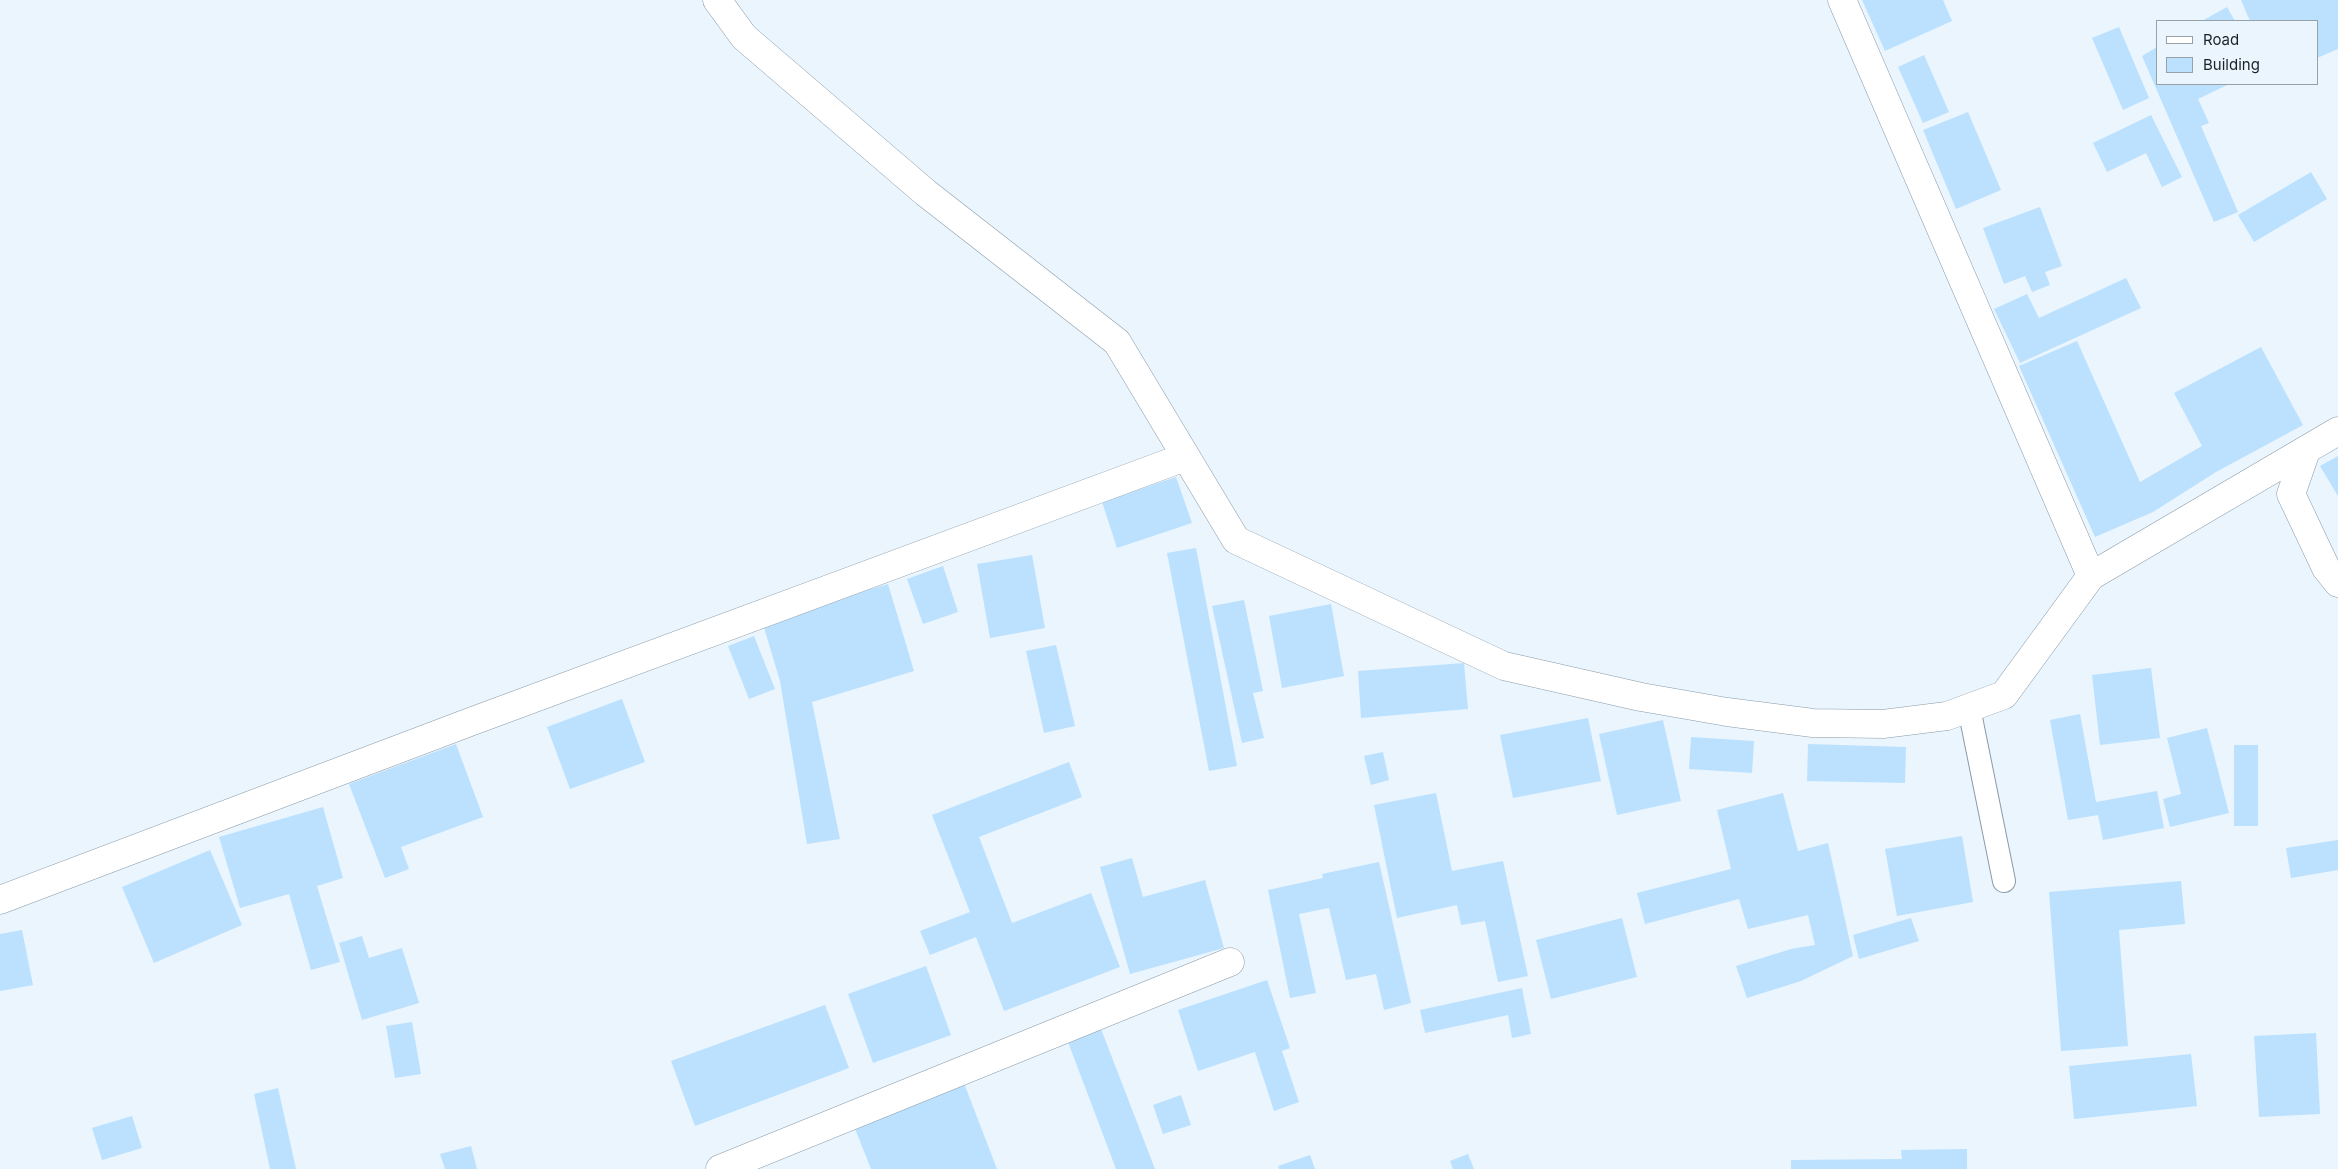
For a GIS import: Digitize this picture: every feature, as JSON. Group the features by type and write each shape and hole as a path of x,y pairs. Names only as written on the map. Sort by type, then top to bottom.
{"street":[{"path":"717,0 744,37 926,193 1117,342 1236,540 1504,666 1641,697 1727,712 1813,722 1883,724 1947,716 2004,695 2092,576 2338,431"},
{"path":"1842,0 2092,576"},
{"path":"2306,451 2291,494 2326,568 2338,583"},
{"path":"0,900 470,722 1185,457"},
{"path":"720,1169 1230,962"}],"lane":[{"path":"1969,708 2004,881"}],"building":[{"path":"1862,0 1943,0 1952,21 1885,51"},
{"path":"2241,0 2338,0 2338,49 2318,58 2318,20 2250,20"},
{"path":"2227,7 2234,20 2204,20"},
{"path":"2119,27 2149,98 2123,110 2092,38"},
{"path":"2156,48 2156,85 2227,85 2198,99 2209,123 2201,126 2238,212 2214,222 2142,56"},
{"path":"1924,55 1949,112 1923,123 1898,67"},
{"path":"1968,112 2001,190 1956,209 1923,130"},
{"path":"2151,115 2182,177 2162,187 2146,153 2107,172 2093,143"},
{"path":"2311,172 2327,199 2254,242 2238,215"},
{"path":"2040,207 2062,266 2045,272 2050,285 2032,292 2025,276 2004,284 1983,228"},
{"path":"2126,278 2141,308 2020,363 1994,309 2027,294 2039,318"},
{"path":"2077,341 2140,482 2202,446 2174,393 2261,347 2303,425 2216,472 2153,512 2095,537 2019,366"},
{"path":"2338,456 2338,496 2320,466"},
{"path":"1176,477 1192,523 1117,548 1102,502"},
{"path":"1196,548 1237,766 1209,771 1167,553"},
{"path":"1032,555 1045,628 990,638 977,564"},
{"path":"943,566 958,612 923,624 907,579"},
{"path":"888,584 914,671 812,702 840,839 807,844 780,681 762,621"},
{"path":"1244,600 1263,691 1253,693 1264,738 1242,743 1212,606"},
{"path":"1331,604 1344,676 1282,688 1269,616"},
{"path":"754,636 775,689 749,699 728,646"},
{"path":"1056,645 1075,726 1044,733 1026,651"},
{"path":"1464,663 1468,709 1361,718 1358,671"},
{"path":"2151,668 2160,738 2100,745 2092,675"},
{"path":"622,699 645,762 570,789 547,727"},
{"path":"2080,714 2096,802 2157,791 2164,828 2103,840 2098,815 2068,820 2050,720"},
{"path":"1588,718 1601,781 1513,798 1500,735"},
{"path":"1663,720 1681,801 1617,815 1599,734"},
{"path":"2207,728 2229,813 2170,827 2163,799 2181,794 2167,738"},
{"path":"1691,737 1754,741 1752,773 1689,769"},
{"path":"456,744 483,817 401,847 409,869 385,878 349,784"},
{"path":"1808,744 1906,747 1905,783 1807,781"},
{"path":"2234,745 2258,745 2258,826 2234,826"},
{"path":"1383,752 1389,780 1371,785 1364,756"},
{"path":"1069,762 1082,797 979,837 1012,923 1091,893 1120,967 1004,1011 976,937 930,955 920,931 970,912 932,815"},
{"path":"1436,793 1452,871 1503,861 1528,976 1498,982 1485,921 1461,925 1457,905 1397,918 1374,805"},
{"path":"1783,793 1798,851 1828,843 1853,956 1801,981 1747,998 1736,966 1791,949 1815,945 1808,915 1748,929 1739,899 1645,924 1637,893 1731,869 1717,810"},
{"path":"323,807 343,878 317,886 340,962 311,970 289,894 240,908 219,837"},
{"path":"1962,836 1973,902 1897,916 1885,849"},
{"path":"2338,840 2338,870 2291,878 2286,848"},
{"path":"210,850 242,925 154,963 122,887"},
{"path":"1132,858 1143,897 1205,880 1224,948 1130,974 1100,867"},
{"path":"1379,862 1411,1003 1384,1010 1376,974 1346,980 1329,908 1299,914 1316,993 1290,998 1268,890 1323,878 1322,874"},
{"path":"2181,881 2185,924 2119,930 2128,1046 2061,1051 2049,892"},
{"path":"1622,918 1637,977 1551,999 1536,940"},
{"path":"1911,918 1919,941 1859,959 1853,935"},
{"path":"22,930 33,985 0,991 0,934"},
{"path":"362,936 369,958 402,948 419,1003 362,1020 339,943"},
{"path":"926,966 951,1035 873,1063 848,994"},
{"path":"1267,980 1290,1048 1282,1051 1299,1102 1274,1111 1255,1052 1198,1071 1178,1010"},
{"path":"1522,988 1531,1034 1512,1038 1508,1015 1425,1033 1420,1010"},
{"path":"825,1005 849,1068 695,1126 671,1061"},
{"path":"412,1022 421,1074 395,1078 386,1026"},
{"path":"1101,1029 1155,1169 1116,1169 1068,1042"},
{"path":"2316,1033 2320,1114 2259,1117 2254,1036"},
{"path":"2191,1054 2197,1106 2074,1119 2069,1066"},
{"path":"962,1078 997,1169 871,1169 852,1121"},
{"path":"278,1088 296,1169 270,1169 254,1094"},
{"path":"1181,1095 1191,1125 1163,1134 1153,1105"},
{"path":"132,1116 142,1148 102,1160 92,1128"},
{"path":"471,1146 477,1169 445,1169 440,1154"},
{"path":"1967,1149 1967,1169 1791,1169 1791,1160 1902,1159 1901,1150"},
{"path":"1468,1154 1474,1169 1453,1169 1450,1161"},
{"path":"1310,1155 1315,1169 1279,1169 1278,1166"}]}
